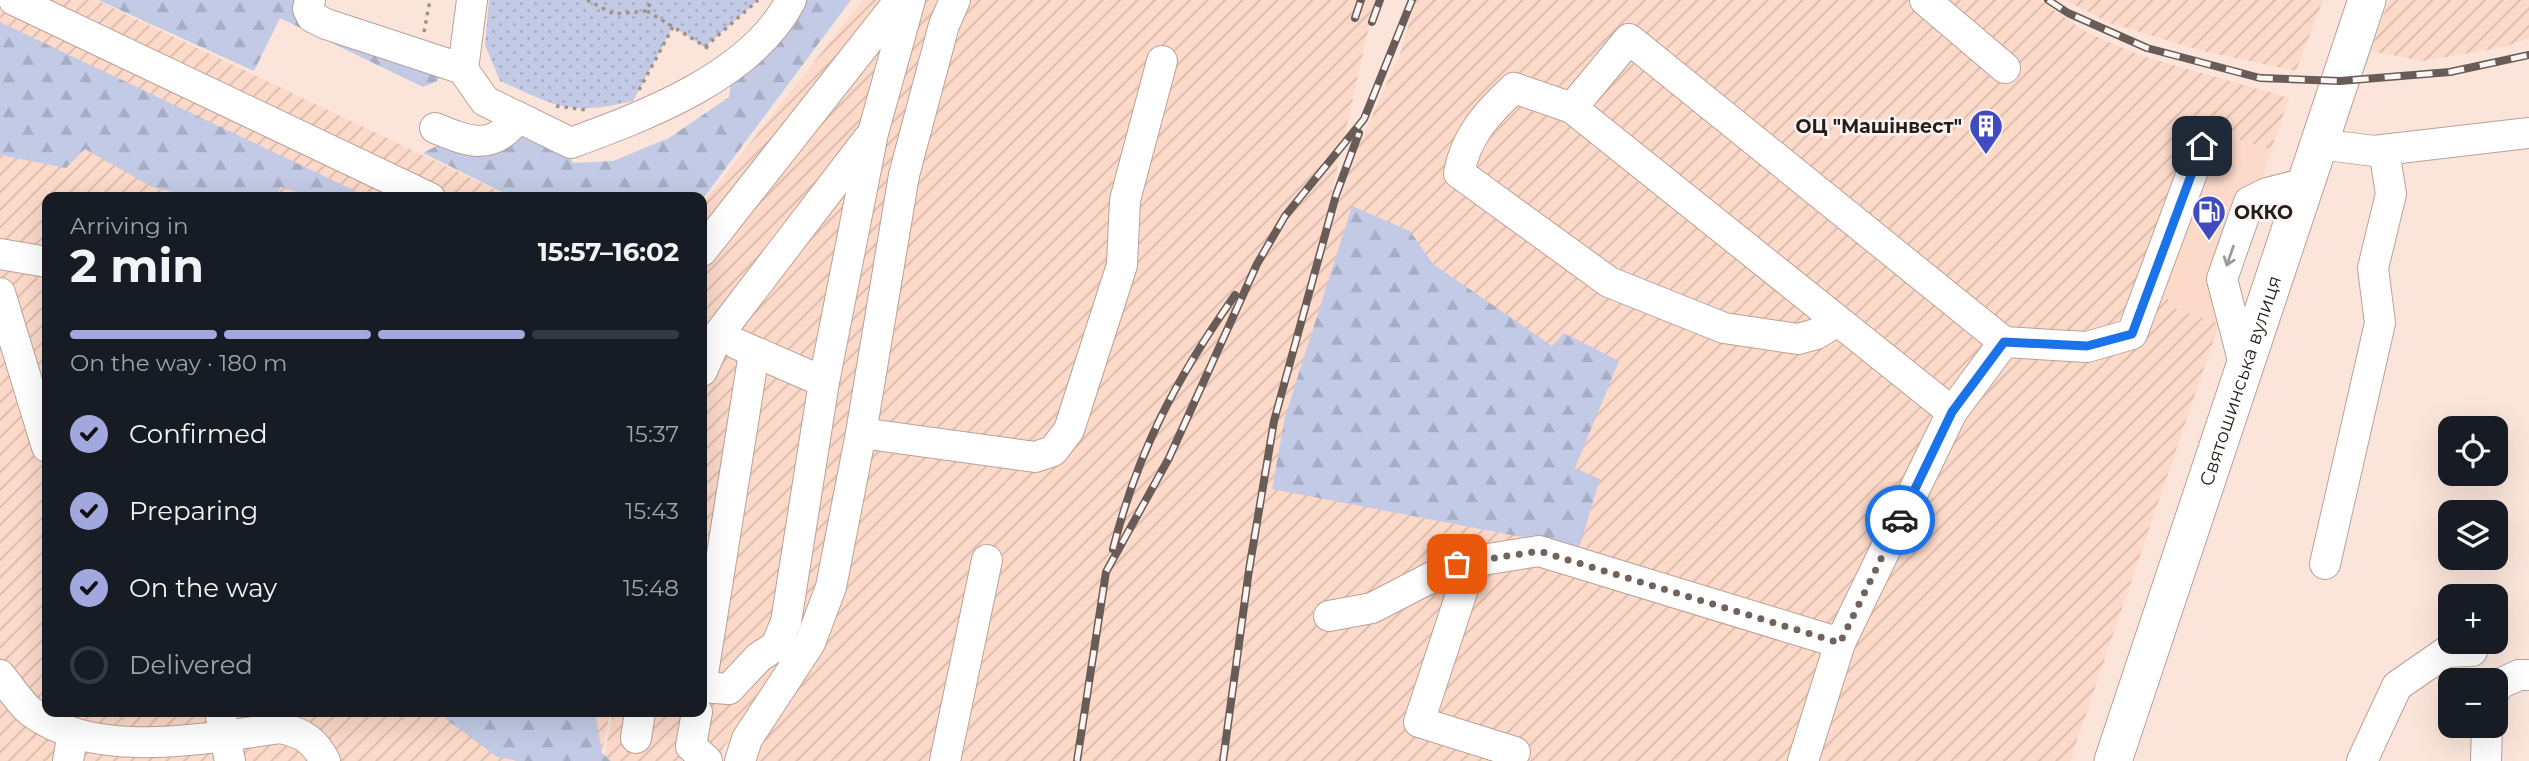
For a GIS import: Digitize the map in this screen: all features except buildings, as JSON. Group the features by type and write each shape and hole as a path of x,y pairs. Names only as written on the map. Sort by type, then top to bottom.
{"main road":[{"name":"Святошинська вулиця","path":"2113,761 2367,0"}],"street":[{"path":"14,0 417,192"},
{"path":"310,0 312,17 463,69 485,101 571,144 656,112 716,76 781,19 791,0"},
{"path":"463,69 466,29 472,0"},
{"path":"707,245 900,0"},
{"path":"707,687 729,689 760,657 776,646 786,622 824,382 873,133 910,0"},
{"path":"740,761 747,739 810,643 821,621 831,587 862,433 904,175 944,25 955,0"},
{"path":"1925,0 2005,68"},
{"path":"1572,108 1629,39 2004,342 2087,346 2132,334 2202,146"},
{"path":"862,433 1035,457 1053,451 1069,430 1122,265 1125,200 1162,61"},
{"path":"1838,321 1816,334 1798,339 1724,328 1609,282 1459,173 1463,151 1485,115 1514,88 1572,108 1952,412"},
{"path":"435,128 458,138 488,142 508,131 518,117"},
{"path":"824,382 754,353 710,331 873,133"},
{"path":"2319,145 2384,150 2529,133"},
{"path":"2325,564 2380,323 2373,268 2391,194 2384,150"},
{"path":"2245,368 2222,279 2249,202 2267,193 2306,183"},
{"path":"0,254 42,261"},
{"path":"0,293 42,431"},
{"path":"1803,761 1840,643 1952,412 2004,342"},
{"path":"707,649 754,353"},
{"path":"1329,616 1372,608 1457,564 1539,551 1840,643"},
{"path":"945,761 988,560"},
{"path":"1472,561 1419,722 1514,752"},
{"path":"2362,761 2397,686 2443,654"},
{"path":"0,675 30,711 71,747 136,745 281,728 299,732 318,746 325,761"},
{"path":"2508,680 2519,675 2529,675"},
{"path":"696,717 691,746 707,761"},
{"path":"2486,761 2487,738"}],"path":[{"path":"420,55 430,0"},
{"path":"587,0 614,14 647,11 733,63"},
{"path":"647,11 651,0"},
{"path":"705,47 758,0"},
{"path":"633,101 673,27"},
{"path":"547,102 559,108 593,110"}],"shaded area":[{"path":"0,0 96,0 500,192 354,192 0,22"},
{"path":"863,0 948,0 814,619 722,750 721,761 603,761 612,717 707,717 707,198"},
{"path":"964,0 1375,0 1326,218 1400,54 1416,0 2040,0 2084,31 2139,55 2289,98 2271,150 2230,136 2211,147 2162,288 2172,307 2219,324 2070,761 750,761 839,597 911,180"},
{"path":"2065,0 2323,0 2296,71 2203,51 2110,23"},
{"path":"2389,0 2529,0 2529,38 2504,47 2423,61 2371,51"},
{"path":"0,30 341,192 42,192 42,717 609,717 600,761 0,761"},
{"path":"2230,136 2271,150 2219,324 2172,307 2162,288 2211,147"}],"green space":[{"path":"98,0 306,0 449,65 437,81 423,87 280,18 254,71"},
{"path":"489,0 758,0 705,47 673,27 633,101 611,106 578,108 551,103 500,81 485,45"},
{"path":"801,0 851,0 707,193 502,192 423,153 446,141 520,129 565,149 573,163 613,161 669,138 729,97 733,63"},
{"path":"0,22 357,192 296,192 281,187 278,192 173,192 152,187 85,149 66,168 0,155"},
{"path":"1352,206 1410,231 1433,264 1552,346 1564,333 1619,361 1575,468 1600,479 1579,548 1272,489 1285,417"},
{"path":"445,717 596,717 602,753 611,761 519,761 497,757"}],"railway":[{"path":"1355,18 1361,0"},
{"path":"1372,22 1380,0"},
{"path":"1077,761 1106,572 1169,458 1257,264 1285,216 1364,119 1412,0"},
{"path":"2048,0 2068,13 2147,48 2260,78 2340,81 2450,72 2529,55"},
{"path":"1223,761 1249,570 1274,421 1336,195 1359,133"},
{"path":"1113,549 1134,479 1161,416 1195,356 1235,295"}],"way so far":[{"path":"1457,564 1539,551 1840,643 1900,520"}],"place":[{"name":"ОЦ \"Машінвест\"","path":"1986,156"},
{"name":"ОККО","path":"2209,242"}],"route":[{"path":"1900,520 1952,412 2004,342 2087,346 2132,334 2202,146"}]}
